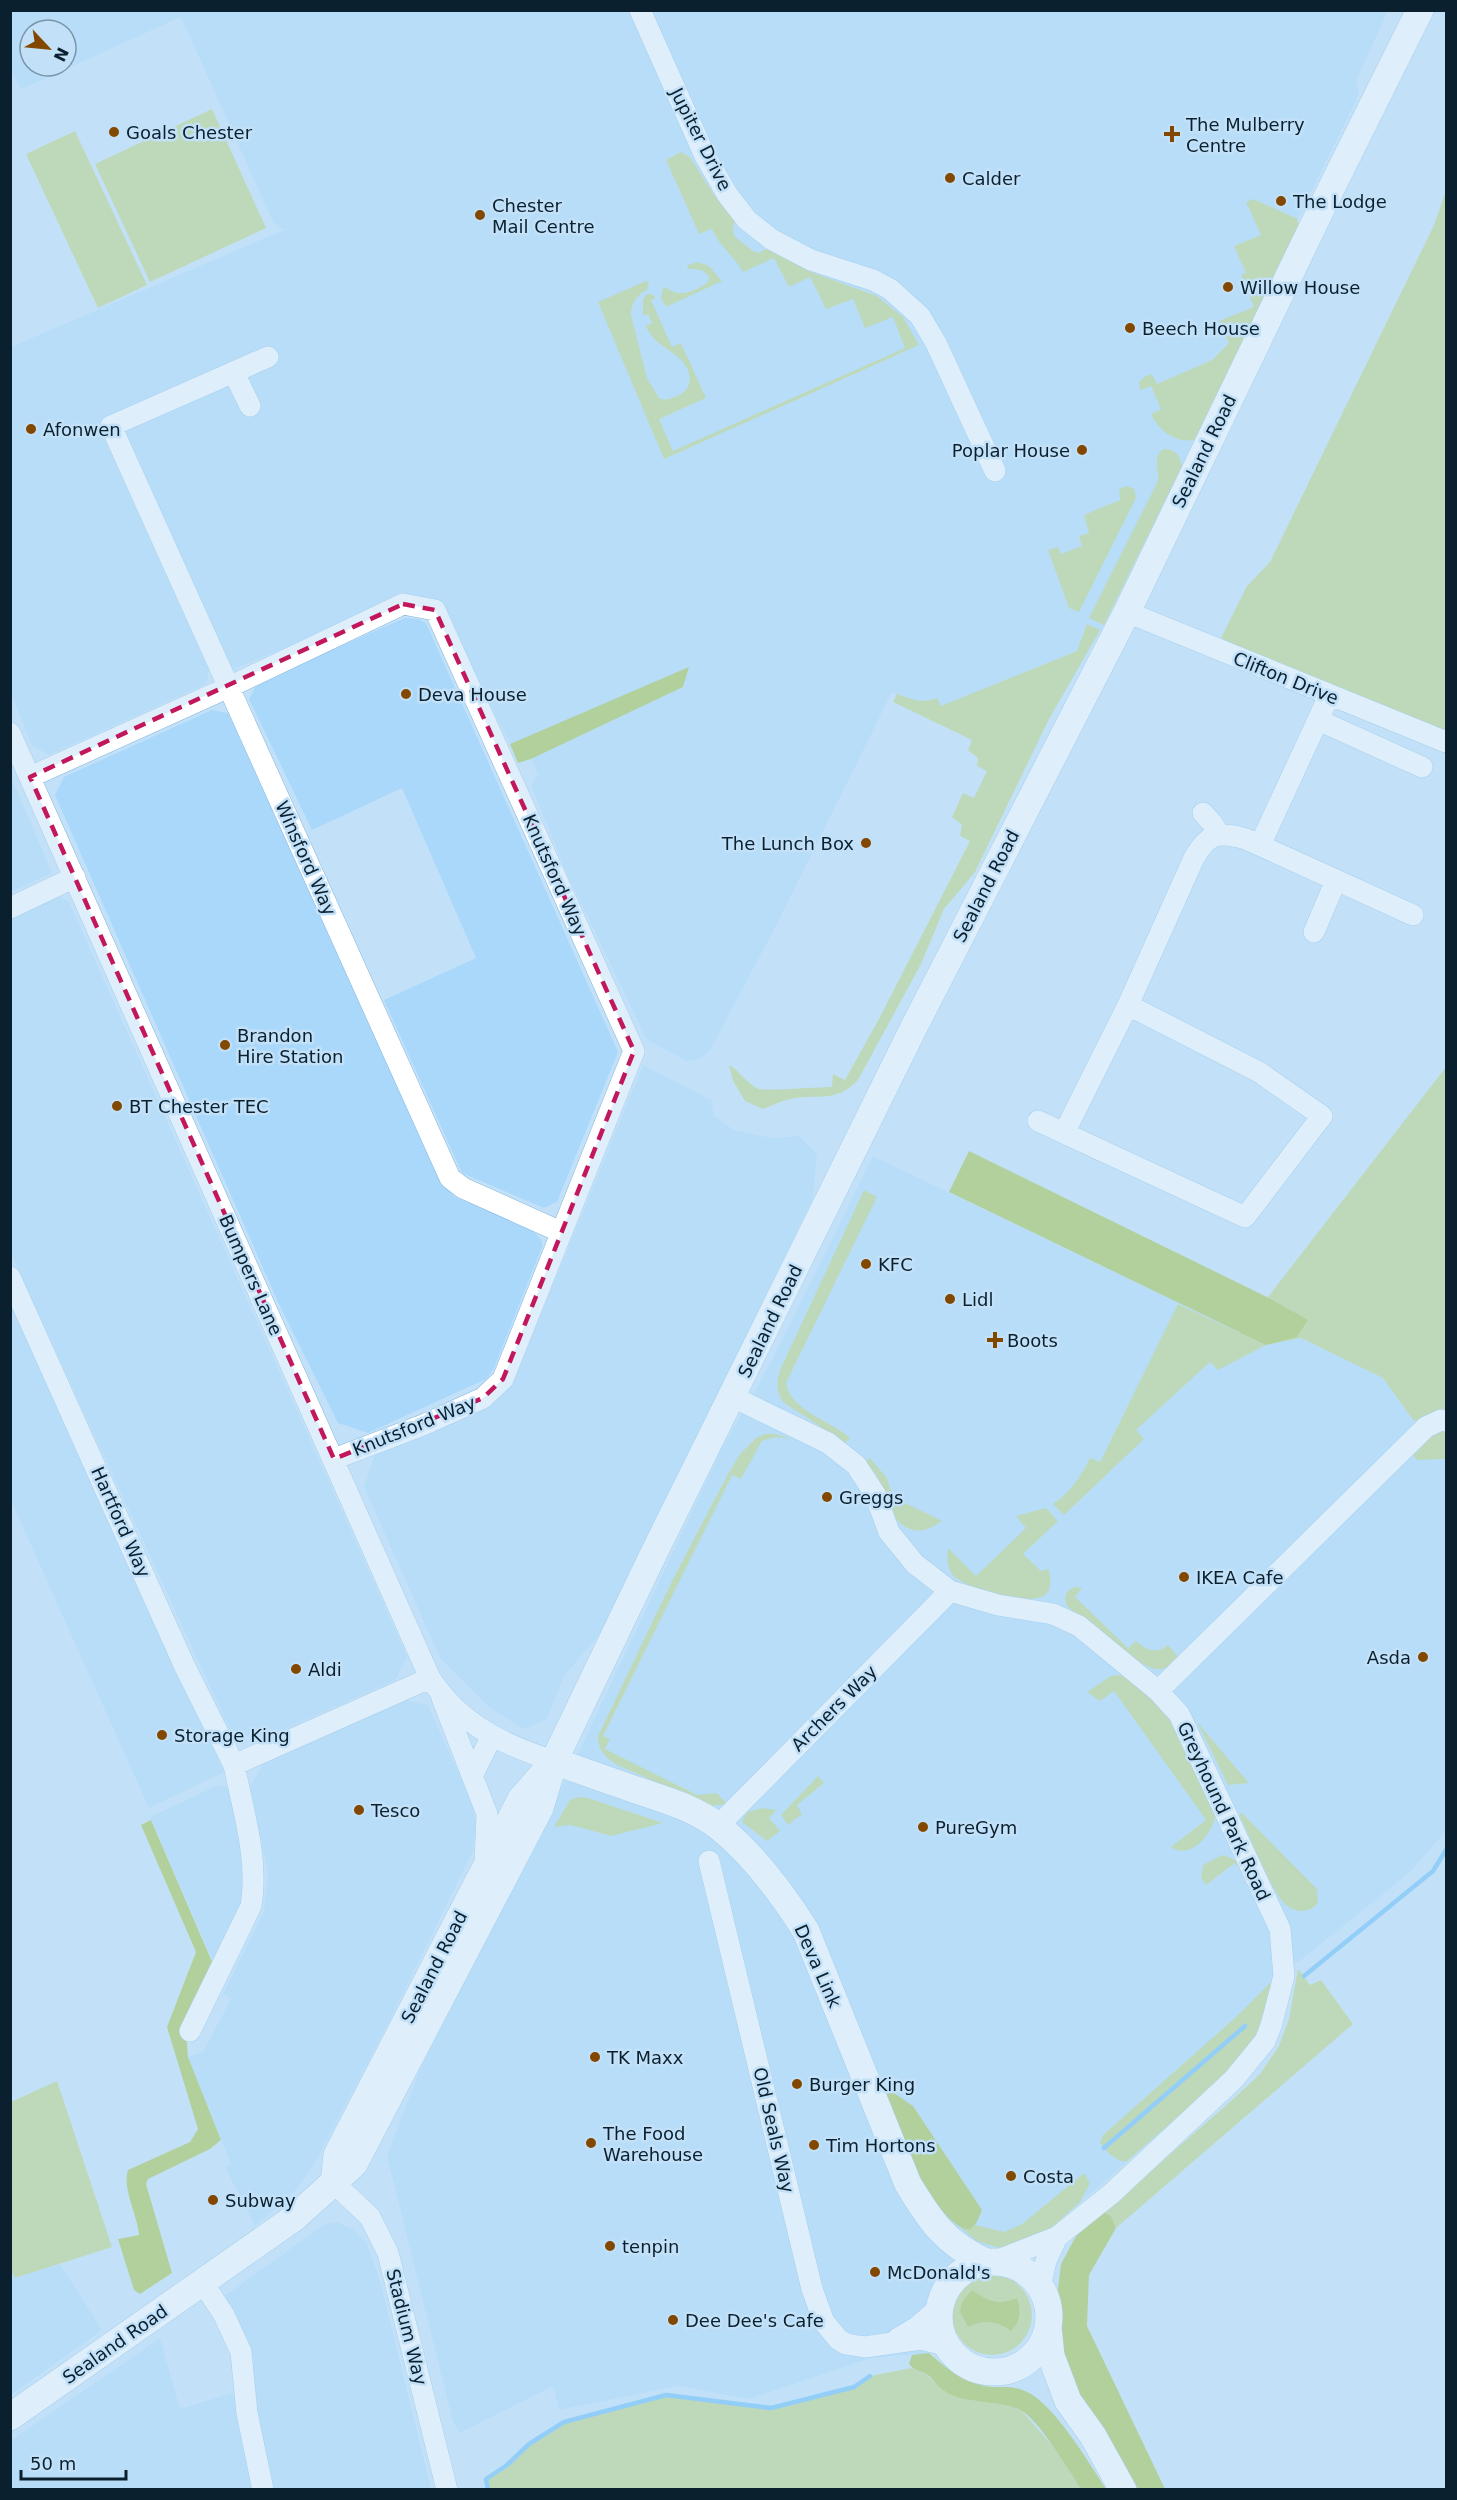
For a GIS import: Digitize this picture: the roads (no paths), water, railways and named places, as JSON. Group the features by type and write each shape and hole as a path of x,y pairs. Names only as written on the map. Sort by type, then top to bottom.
{"main road":[{"name":"Sealand Road","path":"10,2417 294,2218 354,2164 540,1808 554,1761 914,1027 1127,612 1310,231 1420,10"},
{"name":"Sealand Road","path":"334,2183 337,2155 485,1867 521,1799 554,1761"},
{"name":"Deva Link","path":"554,1761 669,1801 718,1826 763,1871 784,1897 806,1931 908,2184 930,2221 945,2275 940,2303"},
{"name":"Deva Link","path":"930,2221 965,2252 989,2262"},
{"path":"1048,2325 1045,2338 1038,2350 1017,2367 998,2372 977,2370 965,2365 945,2345 939,2327 940,2303 948,2285 971,2266 989,2262 1012,2265 1028,2273 1040,2287 1047,2306 1051,2356 1068,2401 1093,2436 1124,2490"},
{"path":"1017,2367 1036,2376 1068,2401"}],"street":[{"name":"Jupiter Drive","path":"640,10 705,156 727,194 747,220 771,239 811,260 873,280 890,289 920,316 936,343 995,471"},
{"path":"250,406 234,373 268,357"},
{"name":"Winsford Way","path":"234,373 111,426 450,1178 463,1188 561,1232"},
{"name":"Knutsford Way","path":"30,777 229,687 403,604 435,610 634,1052 503,1379 483,1398 423,1425 334,1459"},
{"name":"Clifton Drive","path":"1127,612 1446,742"},
{"path":"1260,845 1329,696"},
{"path":"1318,720 1422,767"},
{"name":"Bumpers Lane","path":"10,733 201,1166 435,1685 473,1725 516,1750 554,1761"},
{"path":"1203,813 1219,835"},
{"path":"1064,1133 1128,1005 1194,858 1203,843 1219,835 1231,834 1413,915"},
{"path":"10,908 75,877"},
{"path":"1314,932 1336,880"},
{"path":"1038,1121 1245,1217 1322,1116 1259,1072 1128,1005"},
{"name":"Hartford Way","path":"10,1277 185,1667 234,1765 255,1869 254,1889 251,1906 190,2031"},
{"name":"Greyhound Park Road","path":"733,1397 828,1443 856,1465 875,1494 890,1532 915,1564 950,1591 998,1605 1053,1614 1079,1626 1158,1691 1179,1714 1280,1929 1284,1976 1278,2003 1265,2041 1234,2079 1110,2194 1058,2237 989,2262"},
{"path":"1158,1691 1426,1427 1446,1420"},
{"name":"Archers Way","path":"718,1826 950,1591"},
{"path":"234,1765 435,1685 487,1814 485,1867"},
{"path":"472,1776 492,1736"},
{"name":"Old Seals Way","path":"709,1861 812,2289 820,2312 830,2331 846,2344 865,2347 921,2339 945,2345"},
{"name":"Stadium Way","path":"334,2183 370,2217 388,2253 447,2490"},
{"name":"Greyhound Park Road","path":"1040,2287 1046,2261 1058,2237"},
{"path":"204,2283 224,2315 241,2352 247,2413 262,2490"},
{"name":"Old Seals Way","path":"891,2342 917,2327 940,2303"}],"waterway":[{"path":"1304,1976 1433,1871 1446,1850"},
{"path":"1104,2148 1245,2026"},
{"path":"488,2490 486,2479 507,2465 529,2444 564,2422 666,2395 771,2408 854,2387 870,2376"}],"place":[{"name":"Goals Chester","path":"114,132"},
{"name":"The Mulberry Centre","path":"1172,134"},
{"name":"Calder","path":"950,178"},
{"name":"The Lodge","path":"1281,201"},
{"name":"Chester Mail Centre","path":"480,215"},
{"name":"Willow House","path":"1228,287"},
{"name":"Beech House","path":"1130,328"},
{"name":"Afonwen","path":"31,429"},
{"name":"Poplar House","path":"1082,450"},
{"name":"Deva House","path":"406,694"},
{"name":"The Lunch Box","path":"866,843"},
{"name":"Brandon Hire Station","path":"225,1045"},
{"name":"BT Chester TEC","path":"117,1106"},
{"name":"KFC","path":"866,1264"},
{"name":"Lidl","path":"950,1299"},
{"name":"Boots","path":"995,1340"},
{"name":"Greggs","path":"827,1497"},
{"name":"IKEA Cafe","path":"1184,1577"},
{"name":"Asda","path":"1423,1657"},
{"name":"Aldi","path":"296,1669"},
{"name":"Storage King","path":"162,1735"},
{"name":"Tesco","path":"359,1810"},
{"name":"PureGym","path":"923,1827"},
{"name":"TK Maxx","path":"595,2057"},
{"name":"Burger King","path":"797,2084"},
{"name":"The Food Warehouse","path":"591,2143"},
{"name":"Tim Hortons","path":"814,2145"},
{"name":"Costa","path":"1011,2176"},
{"name":"Subway","path":"213,2200"},
{"name":"tenpin","path":"610,2246"},
{"name":"McDonald's","path":"875,2272"},
{"name":"Dee Dee's Cafe","path":"673,2320"}]}
